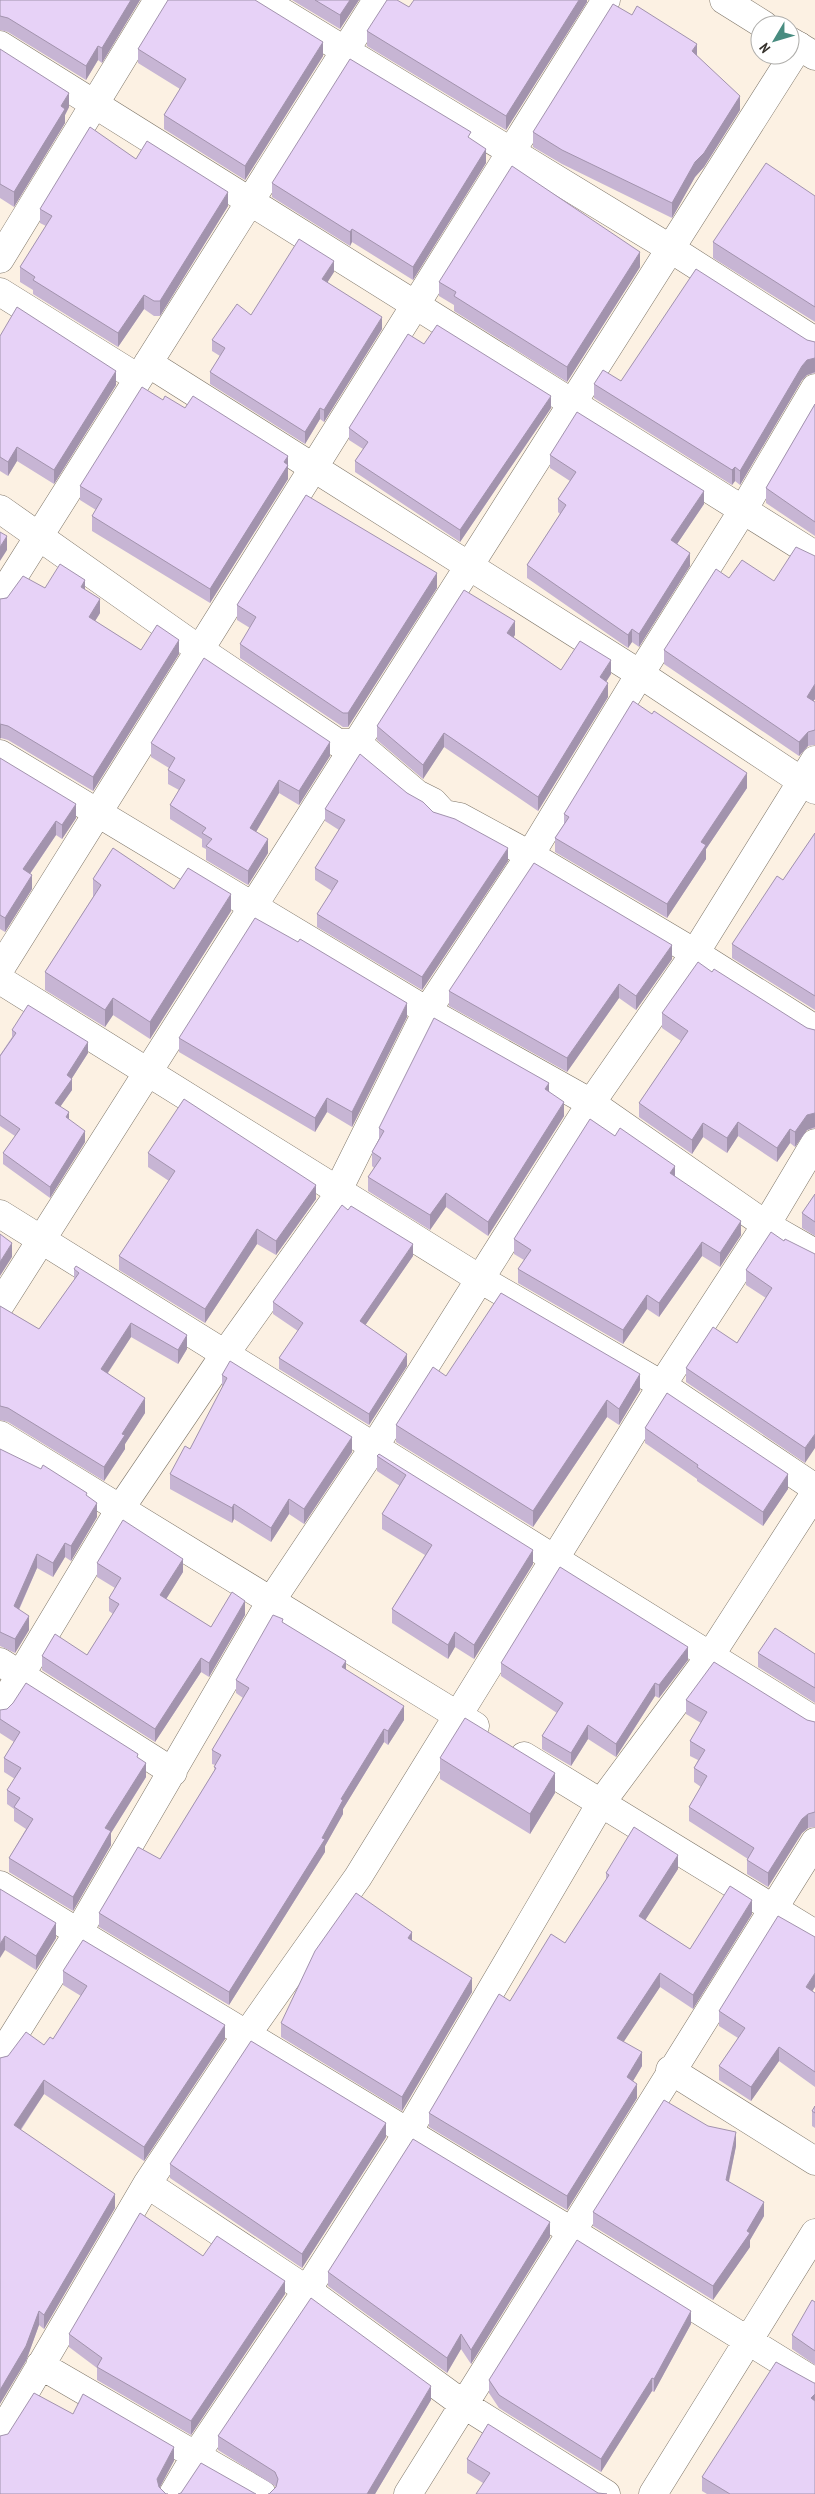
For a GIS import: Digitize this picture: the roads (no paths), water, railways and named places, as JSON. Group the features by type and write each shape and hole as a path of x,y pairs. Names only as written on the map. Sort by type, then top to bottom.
{"street":[{"path":"0,259 158,0"},
{"path":"262,0 671,249 815,341"},
{"path":"0,598 377,0"},
{"path":"0,969 606,0"},
{"path":"724,0 750,16"},
{"path":"0,44 815,555"},
{"path":"0,1305 671,249 801,48"},
{"path":"0,292 143,370 313,467 640,674 810,777 695,953 591,1103 374,1447 271,1601 79,1931 0,2057"},
{"path":"0,1709 10,1669 225,1354 337,1197 338,1190 427,1011 530,855 743,510 815,388"},
{"path":"0,509 200,650 338,743 357,743 417,794 433,802 444,814 460,817 530,855 695,953 815,1028"},
{"path":"0,754 98,812 252,908 427,1011 591,1103 766,1225 815,1253"},
{"path":"0,980 480,1279 662,1385 815,1488"},
{"path":"0,2435 147,2184 247,2034 358,1877 662,1385 766,1225 815,1143"},
{"path":"0,1214 815,1721"},
{"path":"0,1435 815,1934"},
{"path":"173,2494 196,2455 307,2290 408,2132 601,1803 710,1656 815,1493"},
{"path":"10,1669 173,1772"},
{"path":"408,2494 670,2070 815,1842"},
{"path":"0,1885 79,1931 571,2231 815,2382"},
{"path":"670,2070 815,2161"},
{"path":"147,2184 307,2290 463,2404 606,2494"},
{"path":"653,2494 815,2233"},
{"path":"40,2365 262,2494"}]}
